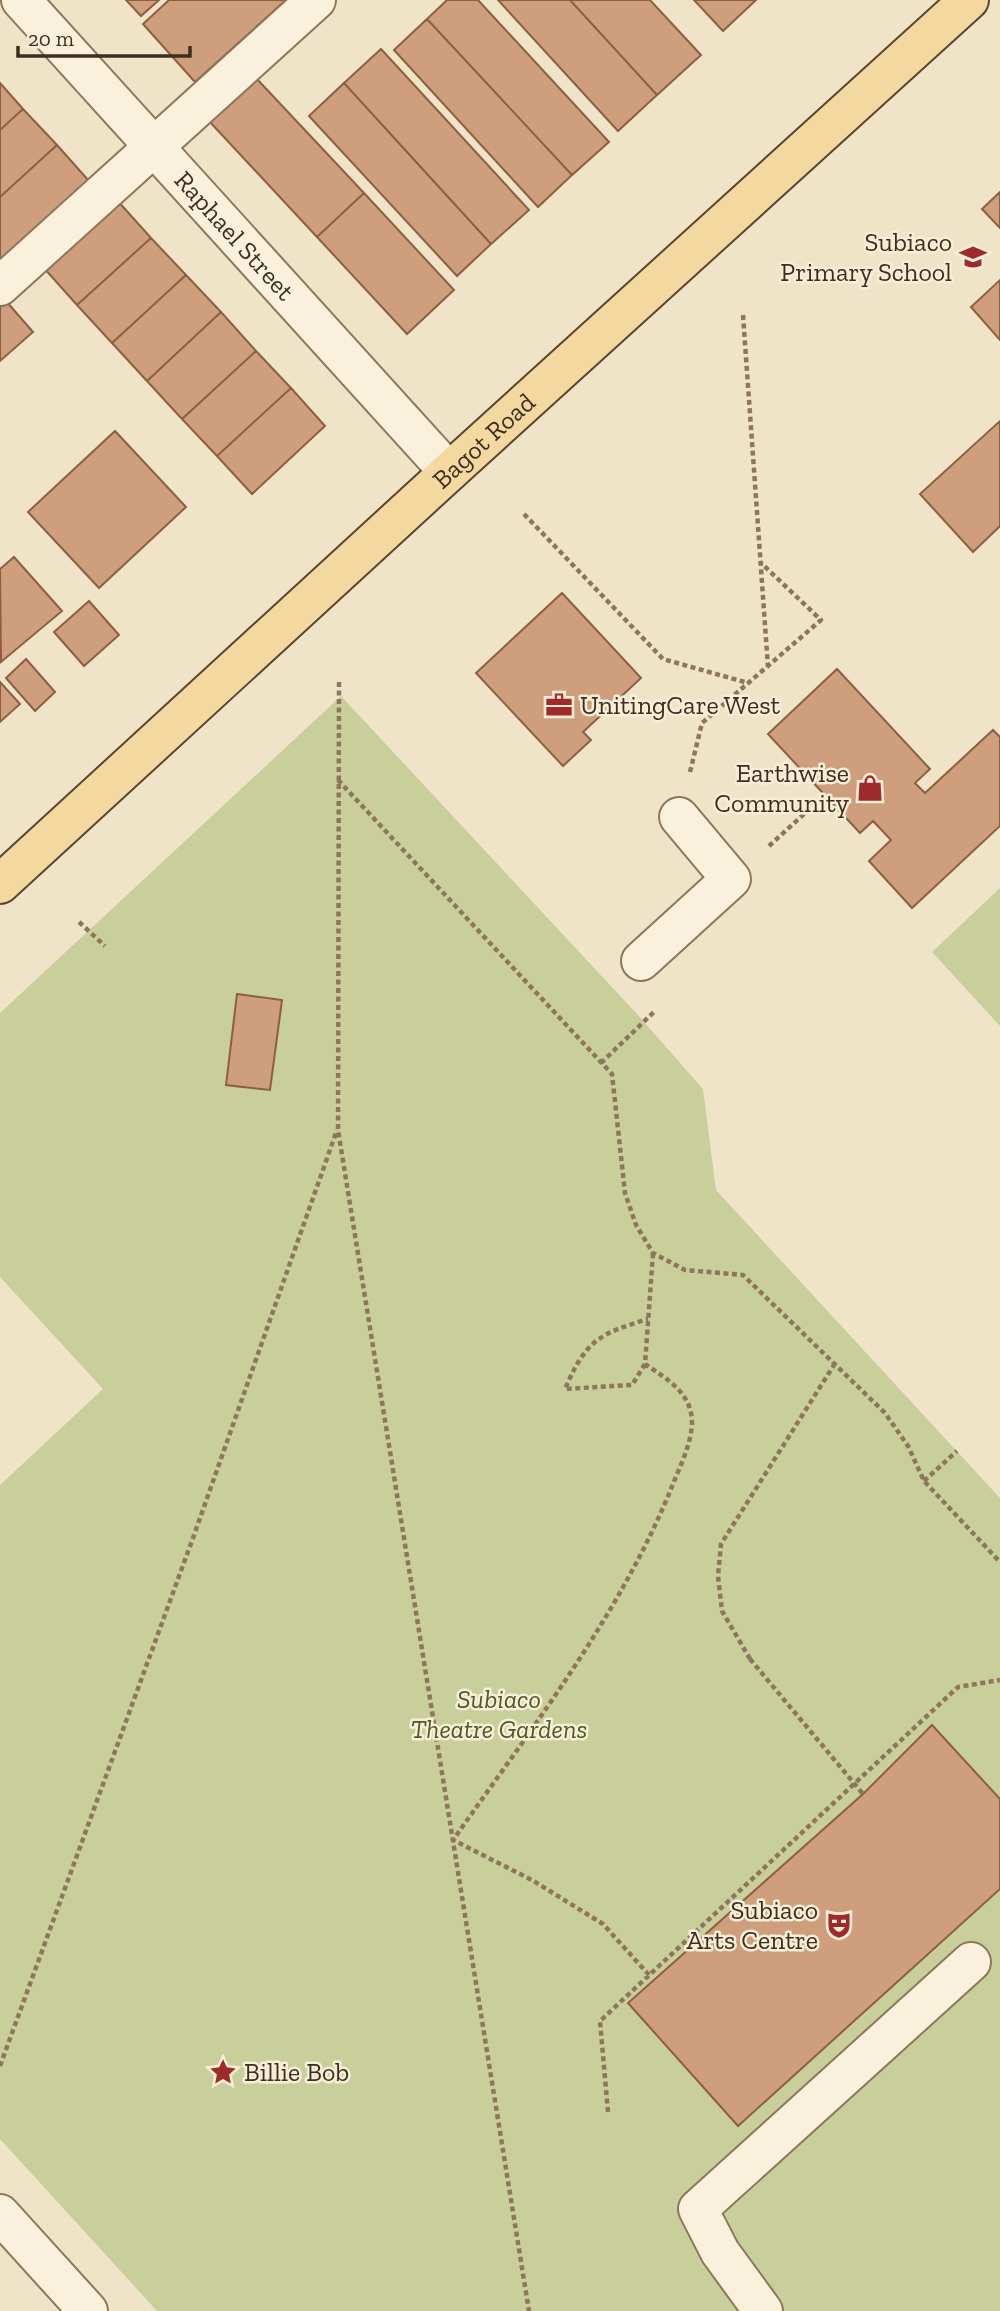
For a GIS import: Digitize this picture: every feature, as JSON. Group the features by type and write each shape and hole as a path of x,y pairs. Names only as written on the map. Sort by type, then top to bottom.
{"main road":[{"name":"Bagot Road","path":"0,884 958,3"}],"street":[{"name":"Raphael Street","path":"21,0 449,472"},
{"path":"0,286 316,0"},
{"path":"641,961 732,879 679,817"},
{"path":"763,2311 720,2252 698,2209 971,1962"},
{"path":"0,2214 88,2311"}],"path":[{"path":"743,315 768,667"},
{"path":"524,514 663,659 749,683"},
{"path":"679,817 702,723 821,620 760,562"},
{"path":"339,682 338,1130 529,2311"},
{"path":"338,779 611,1074 625,1193 636,1224 653,1252 685,1270 743,1275 885,1413 908,1446 924,1481 1000,1562"},
{"path":"732,879 815,804"},
{"path":"79,922 105,946"},
{"path":"601,1063 657,1008"},
{"path":"0,2066 193,1538 338,1130"},
{"path":"648,1319 615,1329 597,1340 578,1359 565,1389 632,1385 645,1364 653,1252"},
{"path":"453,1840 554,1696 618,1595 664,1506 682,1461 692,1423 688,1401 673,1383 645,1364"},
{"path":"834,1365 721,1544 718,1576 722,1611 750,1659 863,1794"},
{"path":"924,1481 957,1451"},
{"path":"608,2112 600,2021 958,1687 1000,1680"},
{"path":"453,1840 532,1880 603,1924 649,1975"}],"green space":[{"name":"Subiaco Theatre Gardens","path":"341,696 637,1014 703,1089 716,1190 1000,1498 1000,2311 157,2311 0,2139 0,1485 103,1389 0,1277 0,1013"},
{"path":"1000,888 1000,1026 932,952"}],"building":[{"path":"126,0 159,0 141,16"},
{"path":"169,0 286,0 195,82 143,24"},
{"path":"447,0 478,0 609,142 572,175 427,19"},
{"path":"498,0 570,0 657,95 618,131"},
{"path":"570,0 650,0 701,55 657,95"},
{"path":"694,0 756,0 723,31"},
{"path":"427,19 572,175 538,207 394,50"},
{"path":"381,49 529,210 491,244 344,83"},
{"path":"256,78 364,193 317,237 209,121"},
{"path":"0,83 23,109 0,130"},
{"path":"344,83 491,244 457,276 309,116"},
{"path":"23,109 57,145 0,197 0,130"},
{"path":"57,145 89,181 0,263 0,197"},
{"path":"1000,192 1000,228 982,209"},
{"path":"364,193 454,290 407,334 317,237"},
{"path":"116,199 151,238 77,305 43,267"},
{"path":"151,238 186,275 112,343 77,305"},
{"path":"186,275 221,312 147,381 112,343"},
{"path":"1000,280 1000,340 971,307"},
{"path":"6,301 33,332 0,361 0,307"},
{"path":"221,312 256,351 182,419 147,381"},
{"path":"256,351 291,388 217,456 182,419"},
{"path":"291,388 325,426 252,494 217,456"},
{"path":"1000,421 1000,526 973,552 920,494"},
{"path":"115,431 186,507 99,588 28,512"},
{"path":"14,557 62,611 1,662 0,569"},
{"name":"UnitingCare West","path":"562,593 641,678 583,732 591,740 563,766 476,673"},
{"path":"89,601 119,635 84,666 54,632"},
{"path":"26,659 55,692 35,711 6,678"},
{"name":"Earthwise Community","path":"837,669 930,769 915,783 925,793 993,730 1000,737 1000,826 912,908 869,861 891,840 873,821 860,833 768,734"},
{"path":"0,682 20,704 0,722"},
{"path":"237,994 282,1000 270,1090 226,1085"},
{"name":"Subiaco Arts Centre","path":"932,1725 1000,1799 1000,1889 738,2126 628,2003 863,1794"}],"place":[{"name":"Subiaco Primary School","path":"973,257"},
{"name":"UnitingCare West","path":"559,705"},
{"name":"Earthwise Community","path":"870,788"},
{"name":"Subiaco Arts Centre","path":"839,1925"},
{"name":"Billie Bob","path":"223,2072"}]}
